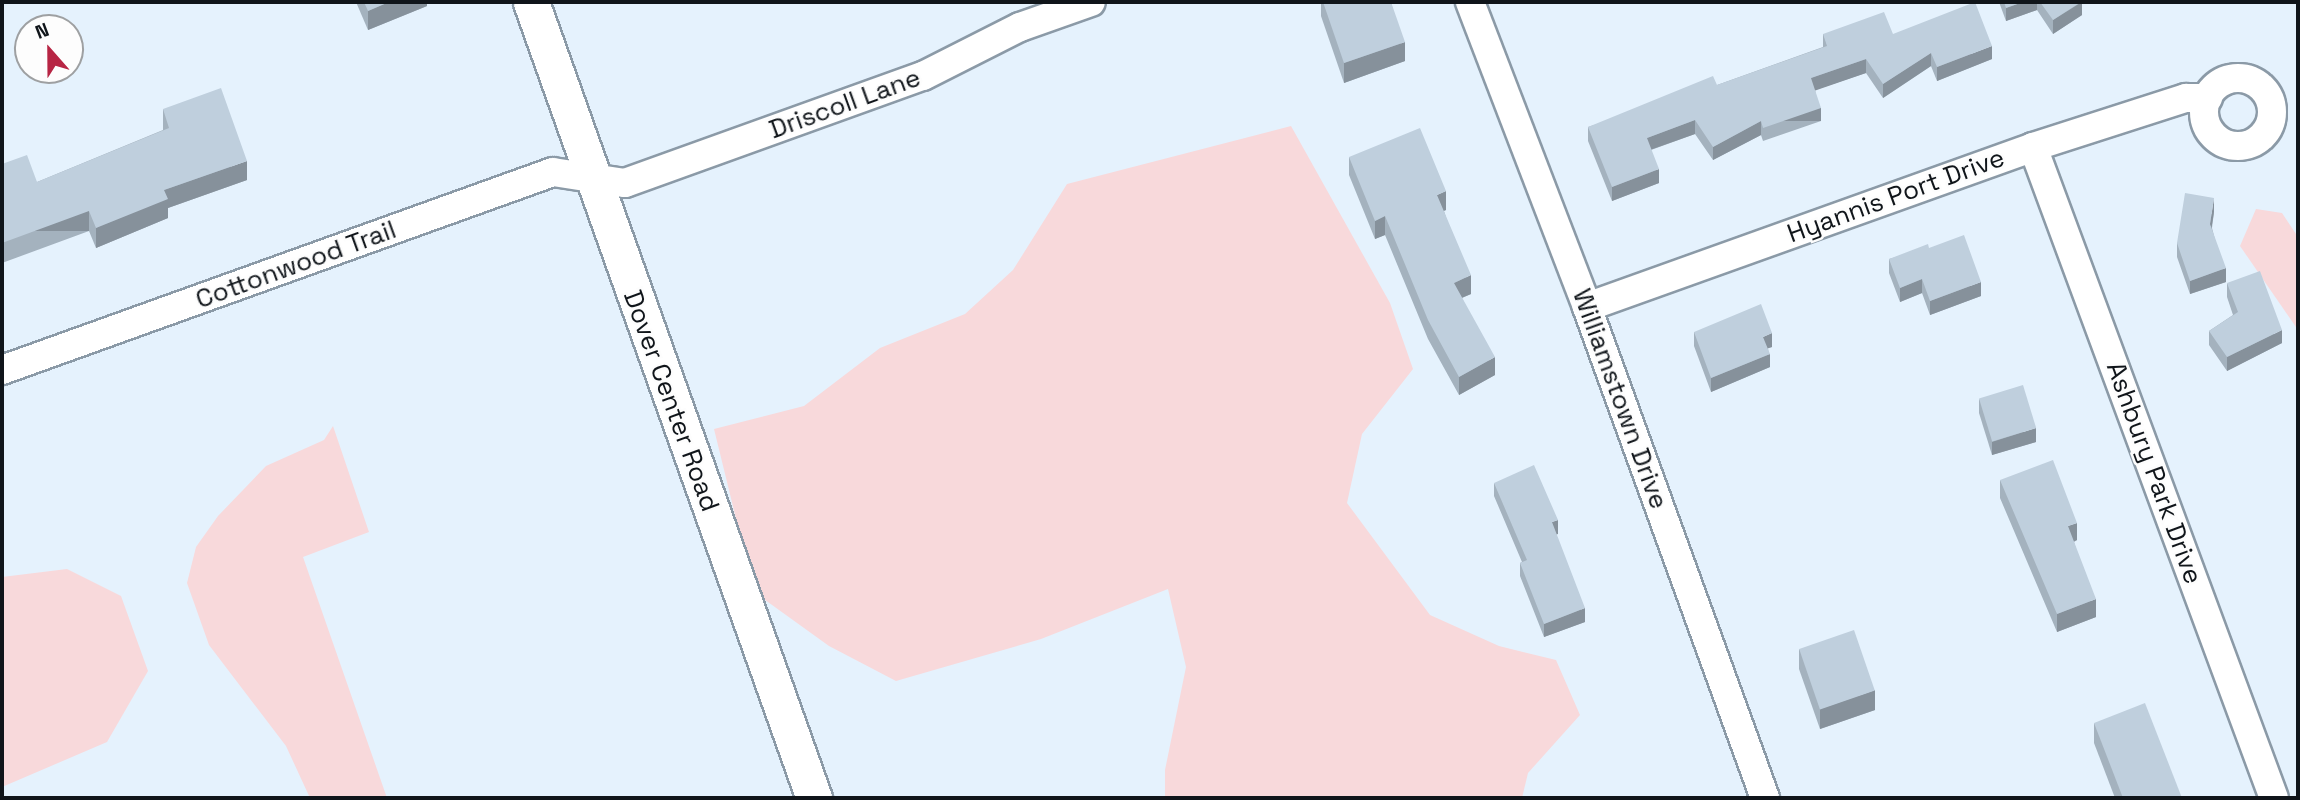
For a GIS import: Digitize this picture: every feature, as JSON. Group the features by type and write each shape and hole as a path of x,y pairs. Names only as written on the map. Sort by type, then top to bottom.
{"street":[{"name":"Dover Center Road","path":"531,2 814,798"},
{"name":"Driscoll Lane","path":"592,177 625,183 715,152 923,76 1020,27 1091,2"},
{"name":"Williamstown Drive","path":"1470,2 1587,307 1765,798"},
{"name":"Hyannis Port Drive","path":"1587,307 2033,147 2186,98 2208,98"},
{"name":"Ashbury Park Drive","path":"2033,147 2274,798"},
{"name":"Cottonwood Trail","path":"2,370 553,172 592,177"}],"shaded area":[{"path":"1291,126 1390,303 1413,369 1362,434 1347,503 1430,615 1499,646 1556,660 1580,715 1528,773 1522,798 1165,798 1165,770 1186,667 1168,589 1041,639 896,681 829,646 754,592 714,429 804,406 880,348 965,314 1013,270 1067,184"},
{"path":"2256,209 2282,213 2298,237 2298,330 2240,246"},
{"path":"333,426 369,532 303,557 387,798 310,798 286,746 209,645 187,583 196,547 218,516 266,466 324,440"},
{"path":"67,569 121,596 148,671 107,742 2,787 2,577"}],"building":[{"path":"364,2 389,2 368,11"},
{"path":"1323,2 1391,2 1405,42 1344,63"},
{"path":"1975,2 1992,46 1937,67 1931,53 1883,84 1866,59 1811,78 1821,108 1763,128 1761,121 1713,147 1695,120 1647,138 1659,169 1612,187 1588,127 1713,76 1717,85 1827,46 1823,34 1884,12 1893,34"},
{"path":"2004,2 2023,2 2006,8"},
{"path":"2040,2 2081,2 2053,20"},
{"path":"221,88 247,161 164,190 168,199 96,228 89,211 2,243 2,164 27,155 37,182 169,128 163,109"},
{"path":"1420,128 1446,191 1437,195 1471,275 1454,283 1495,357 1459,377 1428,320 1385,216 1375,221 1349,157"},
{"path":"2185,193 2214,198 2210,224 2226,268 2190,281 2177,243"},
{"path":"1964,235 1981,282 1930,301 1922,279 1900,288 1889,259 1928,244 1929,248"},
{"path":"2260,271 2282,330 2227,357 2209,331 2238,312 2227,283"},
{"path":"1761,304 1772,333 1763,337 1770,354 1711,378 1694,332"},
{"path":"2023,385 2036,428 1992,441 1979,398"},
{"path":"2053,460 2077,523 2068,526 2096,599 2057,614 2000,480"},
{"path":"1534,465 1558,520 1552,522 1585,608 1544,624 1520,563 1527,560 1494,483"},
{"path":"1854,630 1875,691 1820,709 1799,649"},
{"path":"2145,703 2182,798 2123,798 2094,723"}]}
